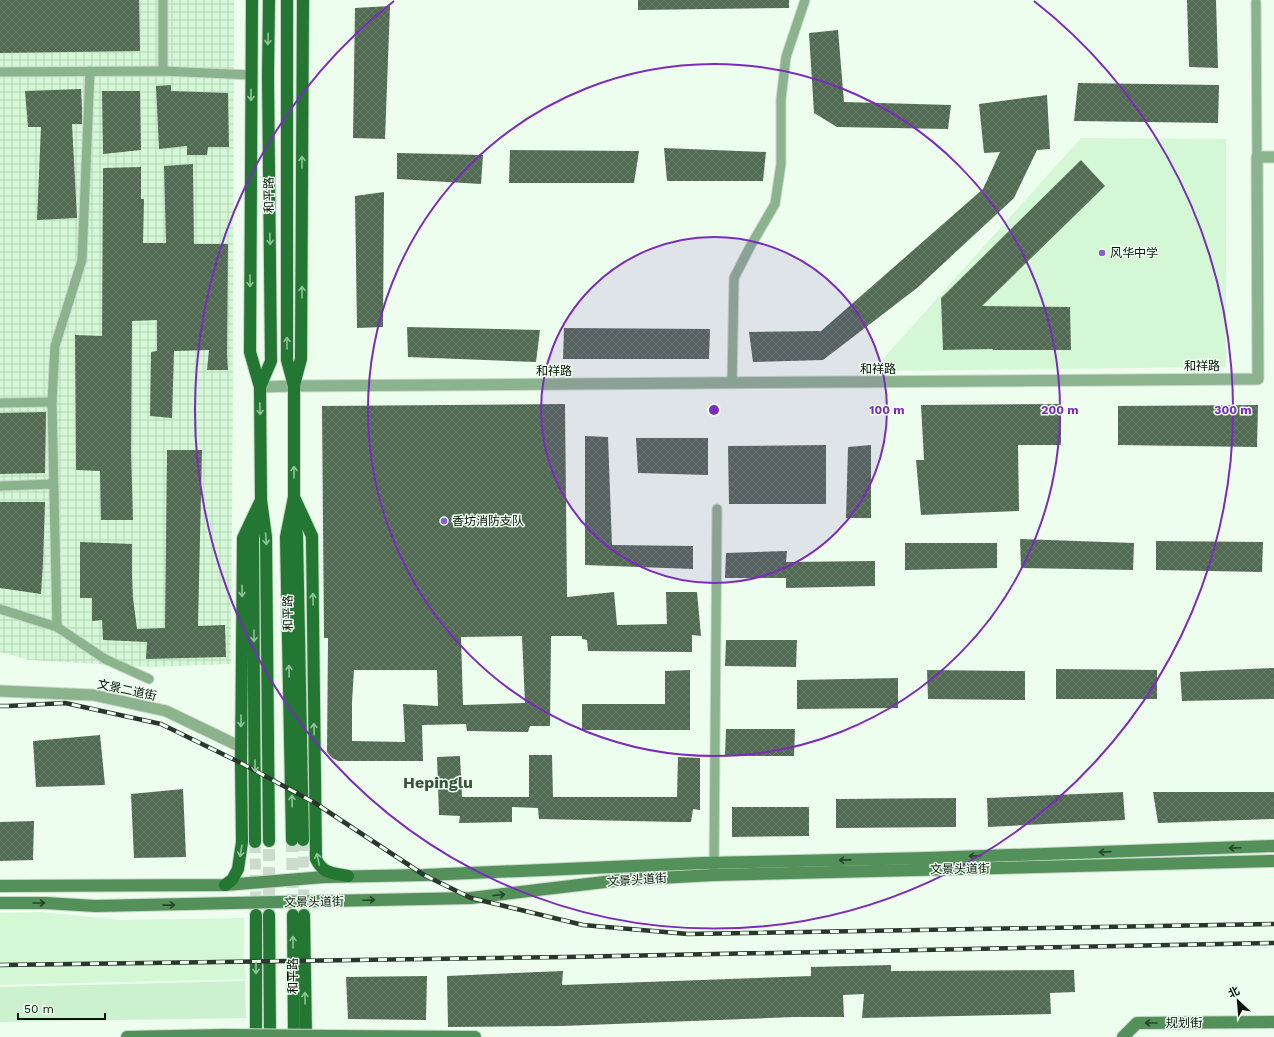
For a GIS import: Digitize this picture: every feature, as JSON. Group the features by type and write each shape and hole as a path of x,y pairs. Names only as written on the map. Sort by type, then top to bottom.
{"main road":[{"name":"和平路","path":"252,0 250,352 260,387 261,500 266,537 269,841"},
{"name":"和平路","path":"260,387 271,361 268,84 269,0"},
{"name":"和平路","path":"287,0 287,360 294,386"},
{"name":"和平路","path":"298,840 297,536 294,497 294,386 301,359 303,0"},
{"path":"294,497 312,536 316,859 320,867 324,870 348,876"},
{"path":"225,885 232,880 238,869 242,842 241,747 243,538 261,500"},
{"path":"256,842 253,538 261,500"},
{"name":"文景头道街","path":"0,886 225,885 348,876 424,875 714,863 927,858 1274,846"},
{"name":"文景头道街","path":"0,904 46,903 95,906 466,898 621,880 714,875 1274,861"},
{"path":"256,915 256,1037"},
{"name":"和平路","path":"269,915 270,1037"},
{"name":"和平路","path":"294,1037 299,915 306,1037"},
{"name":"规划街","path":"1124,1037 1137,1023 1274,1022"},
{"path":"127,1037 475,1037"}],"street":[{"path":"163,0 163,71"},
{"path":"732,383 734,278 775,204 781,164 781,98 786,57 805,0"},
{"path":"1256,2 1257,157 1274,157"},
{"path":"57,627 52,402 55,346 82,260 90,71"},
{"path":"0,72 163,71 251,75"},
{"name":"和祥路","path":"260,387 1258,379 1257,157"},
{"path":"0,403 52,402"},
{"path":"0,486 53,484"},
{"path":"714,875 717,509"},
{"path":"0,609 57,627 105,659 149,679"},
{"name":"文景二道街","path":"0,691 93,695 166,711 241,747"}],"shaded area":[{"path":"0,0 234,0 231,664 150,667 29,660 0,652"},
{"name":"风华中学","path":"1081,138 1226,139 1226,367 872,371"},
{"path":"41,912 121,920 244,918 244,958 246,979 0,985 0,913"},
{"path":"245,981 246,1018 0,1022 0,987"}],"building":[{"path":"0,0 139,0 140,51 0,53"},
{"path":"638,0 789,0 789,8 638,10"},
{"path":"1187,0 1216,0 1218,68 1189,67"},
{"path":"390,6 385,139 353,138 355,8"},
{"path":"838,30 844,102 951,105 948,129 837,127 814,113 809,33"},
{"path":"1078,83 1219,85 1218,123 1074,121"},
{"path":"171,85 171,91 228,93 229,147 208,147 207,155 187,155 187,146 159,149 156,86"},
{"path":"81,89 82,124 72,124 77,218 37,220 41,127 28,127 25,91"},
{"path":"102,91 140,91 141,150 103,154"},
{"path":"1047,95 1050,149 1037,150 1014,198 917,288 823,360 753,362 749,332 821,331 983,189 1000,152 984,153 979,104"},
{"path":"664,148 766,152 763,181 667,181"},
{"path":"510,150 639,151 634,183 509,183"},
{"path":"397,153 483,155 481,184 397,179"},
{"path":"1081,160 1105,186 982,306 1070,307 1071,350 943,350 941,298"},
{"path":"193,164 194,244 228,244 228,370 207,370 209,350 174,351 172,418 150,416 151,352 157,351 157,320 132,321 131,452 133,520 101,520 100,471 76,470 75,335 102,336 103,168 141,167 141,199 144,199 143,243 166,243 164,166"},
{"path":"384,192 383,327 357,328 355,196"},
{"path":"407,327 540,330 536,362 408,357"},
{"path":"564,328 710,329 709,359 563,359"},
{"name":"香坊消防支队","path":"565,404 567,597 614,592 617,625 667,624 666,592 697,592 701,636 692,635 692,652 588,651 587,640 582,639 582,636 551,636 550,726 530,726 528,732 467,731 466,724 422,725 423,761 338,761 332,758 327,752 328,638 324,638 322,406","holes":["522,636 525,703 463,705 461,637","354,670 437,670 438,706 403,704 405,742 352,741"]},
{"path":"1061,404 1061,445 1018,445 1019,511 921,515 916,460 924,460 921,405"},
{"path":"1258,405 1257,447 1118,445 1118,406"},
{"path":"46,412 45,473 0,474 0,413"},
{"path":"585,436 608,437 612,545 693,546 693,569 585,565"},
{"path":"636,438 708,438 708,475 638,473"},
{"path":"826,445 826,504 729,504 728,446"},
{"path":"871,445 871,518 846,518 848,447"},
{"path":"167,450 202,450 198,626 225,625 226,657 146,659 147,642 103,640 102,620 92,621 92,598 80,598 80,542 132,544 133,598 137,629 165,628"},
{"path":"0,502 45,502 41,594 0,588"},
{"path":"1020,539 1134,543 1133,570 1021,568"},
{"path":"1156,541 1263,542 1262,572 1156,570"},
{"path":"905,543 997,543 997,568 905,570"},
{"path":"787,551 786,562 875,561 875,586 786,588 786,578 725,578 726,553"},
{"path":"726,640 797,640 796,667 725,666"},
{"path":"1274,668 1274,699 1182,701 1180,672"},
{"path":"1056,669 1157,670 1157,699 1056,699"},
{"path":"690,670 690,730 582,730 582,704 665,704 665,671"},
{"path":"927,670 1025,671 1025,700 928,699"},
{"path":"898,678 898,708 797,709 797,680"},
{"path":"726,729 795,729 794,756 725,756"},
{"path":"100,735 105,785 36,787 33,741"},
{"path":"529,755 552,755 553,797 677,797 678,757 700,758 700,810 693,809 691,822 539,819 538,808 512,807 512,822 459,823 460,816 439,815 437,757 460,756 462,797 529,797"},
{"path":"183,789 186,857 134,858 131,794"},
{"path":"1123,792 1125,820 988,827 987,798"},
{"path":"1153,792 1274,792 1274,819 1158,823"},
{"path":"956,798 956,827 836,828 836,799"},
{"path":"732,807 809,807 809,836 732,837"},
{"path":"34,821 33,860 0,861 0,822"},
{"path":"891,965 891,971 1074,970 1075,992 1050,993 1051,1014 862,1018 864,994 843,995 844,1017 794,1017 562,1026 448,1027 447,976 563,971 562,985 811,976 811,967"},
{"path":"427,976 426,1020 348,1019 346,977"}],"tunnel":[{"path":"292,840 293,915"},
{"path":"303,840 304,915"},
{"path":"269,841 269,915"},
{"path":"255,842 256,911"}],"railway":[{"path":"0,706 65,703 161,724 241,763 315,803 424,875 471,898 583,925 688,934 1274,924"},
{"path":"0,965 567,957 1274,943"}],"place":[{"name":"风华中学","path":"1102,253"},
{"name":"香坊消防支队","path":"444,521"}],"district":[{"name":"Hepinglu","path":"438,782"}]}
